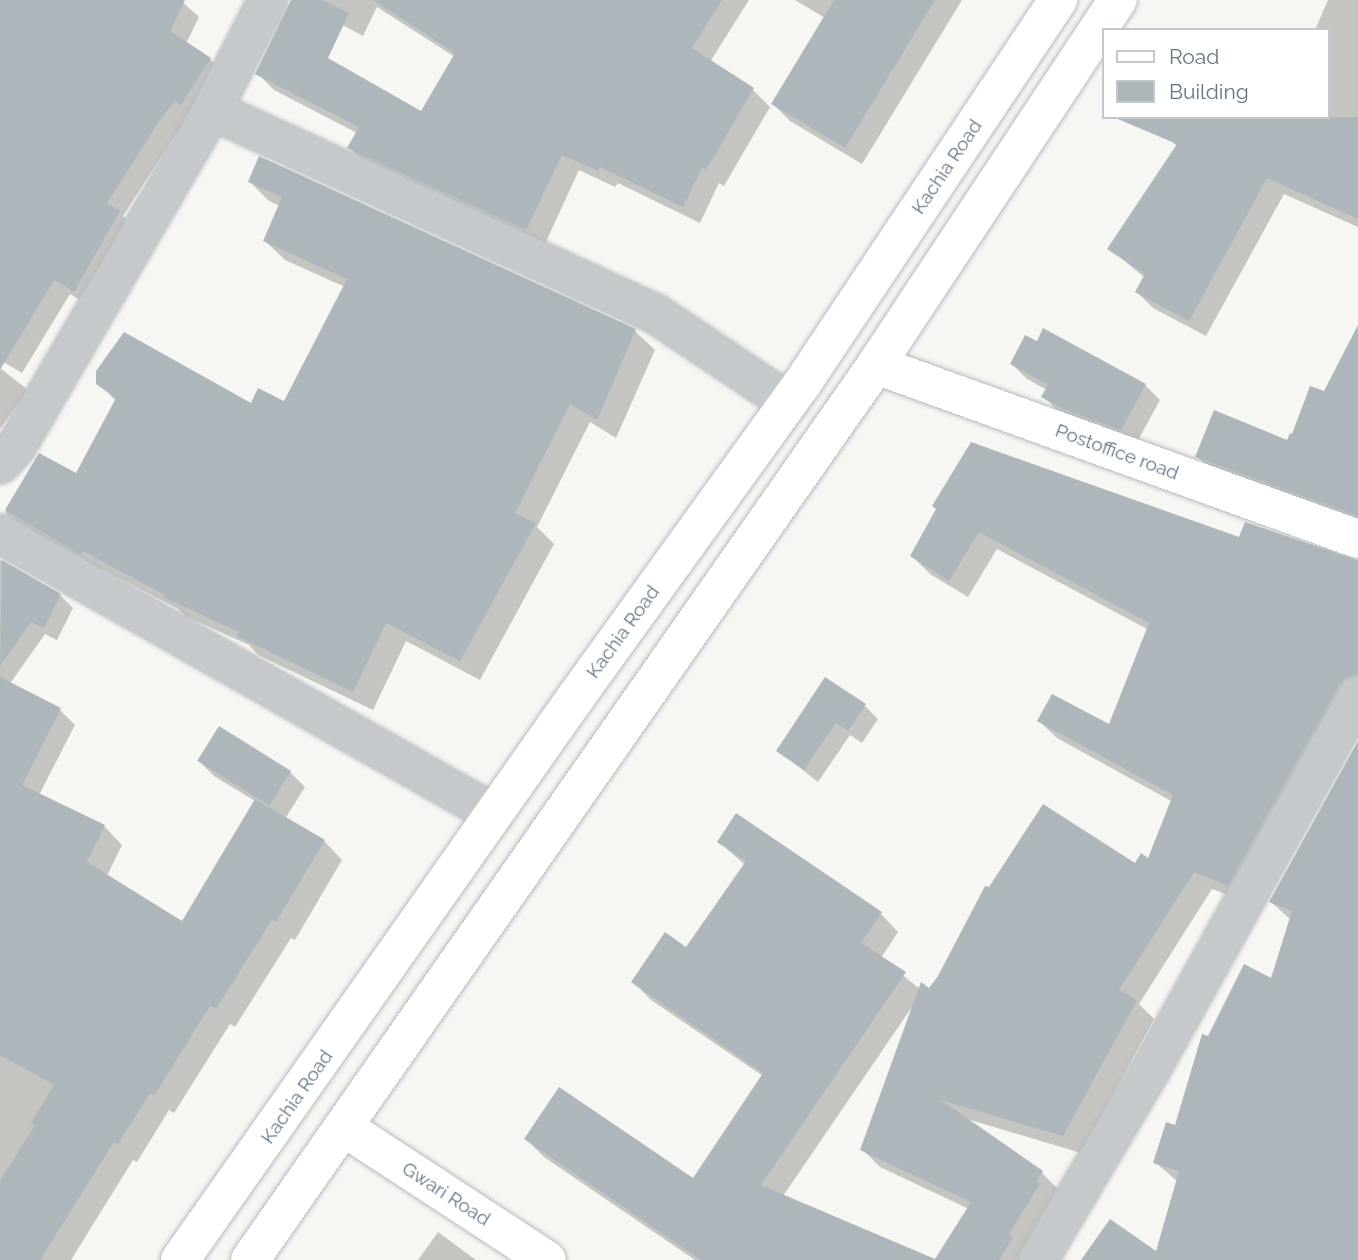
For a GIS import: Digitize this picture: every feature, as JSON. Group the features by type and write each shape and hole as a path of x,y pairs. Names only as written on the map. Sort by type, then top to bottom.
{"main road":[{"name":"Kachia Road","path":"180,1260 494,814 789,403 1058,0"},
{"path":"250,1260 345,1128 876,365 1118,0"},
{"name":"Postoffice road","path":"876,365 1358,539"},
{"name":"Gwari Road","path":"345,1128 547,1260"}],"street":[{"path":"0,464 16,447 212,110 268,0"},
{"path":"212,110 656,314 789,403"},
{"path":"0,534 494,814"},
{"path":"1038,1260 1151,1069 1358,696"}],"building":[{"path":"0,0 185,0 170,31 211,58 181,105 175,101 162,117 107,203 120,211 74,292 54,280 0,370"},
{"path":"291,0 322,0 349,13 328,58 421,111 455,53 373,0 722,0 692,48 754,88 706,170 702,168 683,207 600,167 598,171 562,155 526,230 347,148 359,127 255,74"},
{"path":"834,0 935,0 845,148 771,104"},
{"path":"1358,117 1358,219 1267,178 1189,321 1135,292 1145,274 1107,249 1177,144 1118,119"},
{"path":"259,156 636,329 597,420 570,404 515,513 536,523 460,661 386,623 353,692 237,636 239,632 163,597 165,595 83,551 81,555 5,510 39,453 76,473 116,398 96,384 96,371 124,332 251,403 258,388 284,401 347,279 263,241 282,197 248,182"},
{"path":"1358,325 1358,516 1195,457 1214,410 1287,440 1290,433 1292,434 1310,386 1324,391"},
{"path":"1043,328 1146,384 1121,430 1063,409 1041,397 1048,385 1010,364 1025,335 1037,341"},
{"path":"971,442 1239,537 1245,522 1358,560 1358,674 1347,677 1339,685 1228,886 1194,872 1119,990 1137,1000 1063,1136 941,1100 1043,1171 1036,1182 1040,1184 1009,1234 1013,1237 999,1260 701,1260 524,1139 559,1087 693,1178 763,1073 631,982 665,932 686,947 746,861 717,842 736,813 882,912 861,943 906,972 761,1185 935,1259 971,1202 860,1150 921,982 929,988 938,976 985,886 989,887 1043,804 1135,863 1141,853 1148,858 1173,795 1037,721 1052,694 1109,724 1149,623 979,532 949,581 910,556 936,509 932,506"},
{"path":"2,560 61,594 44,628 31,622 0,666"},
{"path":"0,677 61,708 22,785 105,825 87,862 182,921 255,799 325,840 276,922 272,920 216,1009 210,1006 154,1096 150,1093 118,1144 114,1142 40,1260 0,1260 0,1181 35,1125 31,1123 54,1085 0,1055"},
{"path":"825,677 866,704 848,731 836,723 804,770 776,751"},
{"path":"219,726 291,771 269,806 197,761"},
{"path":"1358,741 1358,1260 1081,1260 1110,1219 1156,1251 1179,1171 1153,1163 1166,1122 1175,1125 1202,1034 1208,1036 1244,964 1271,978 1292,911 1269,902"}]}
